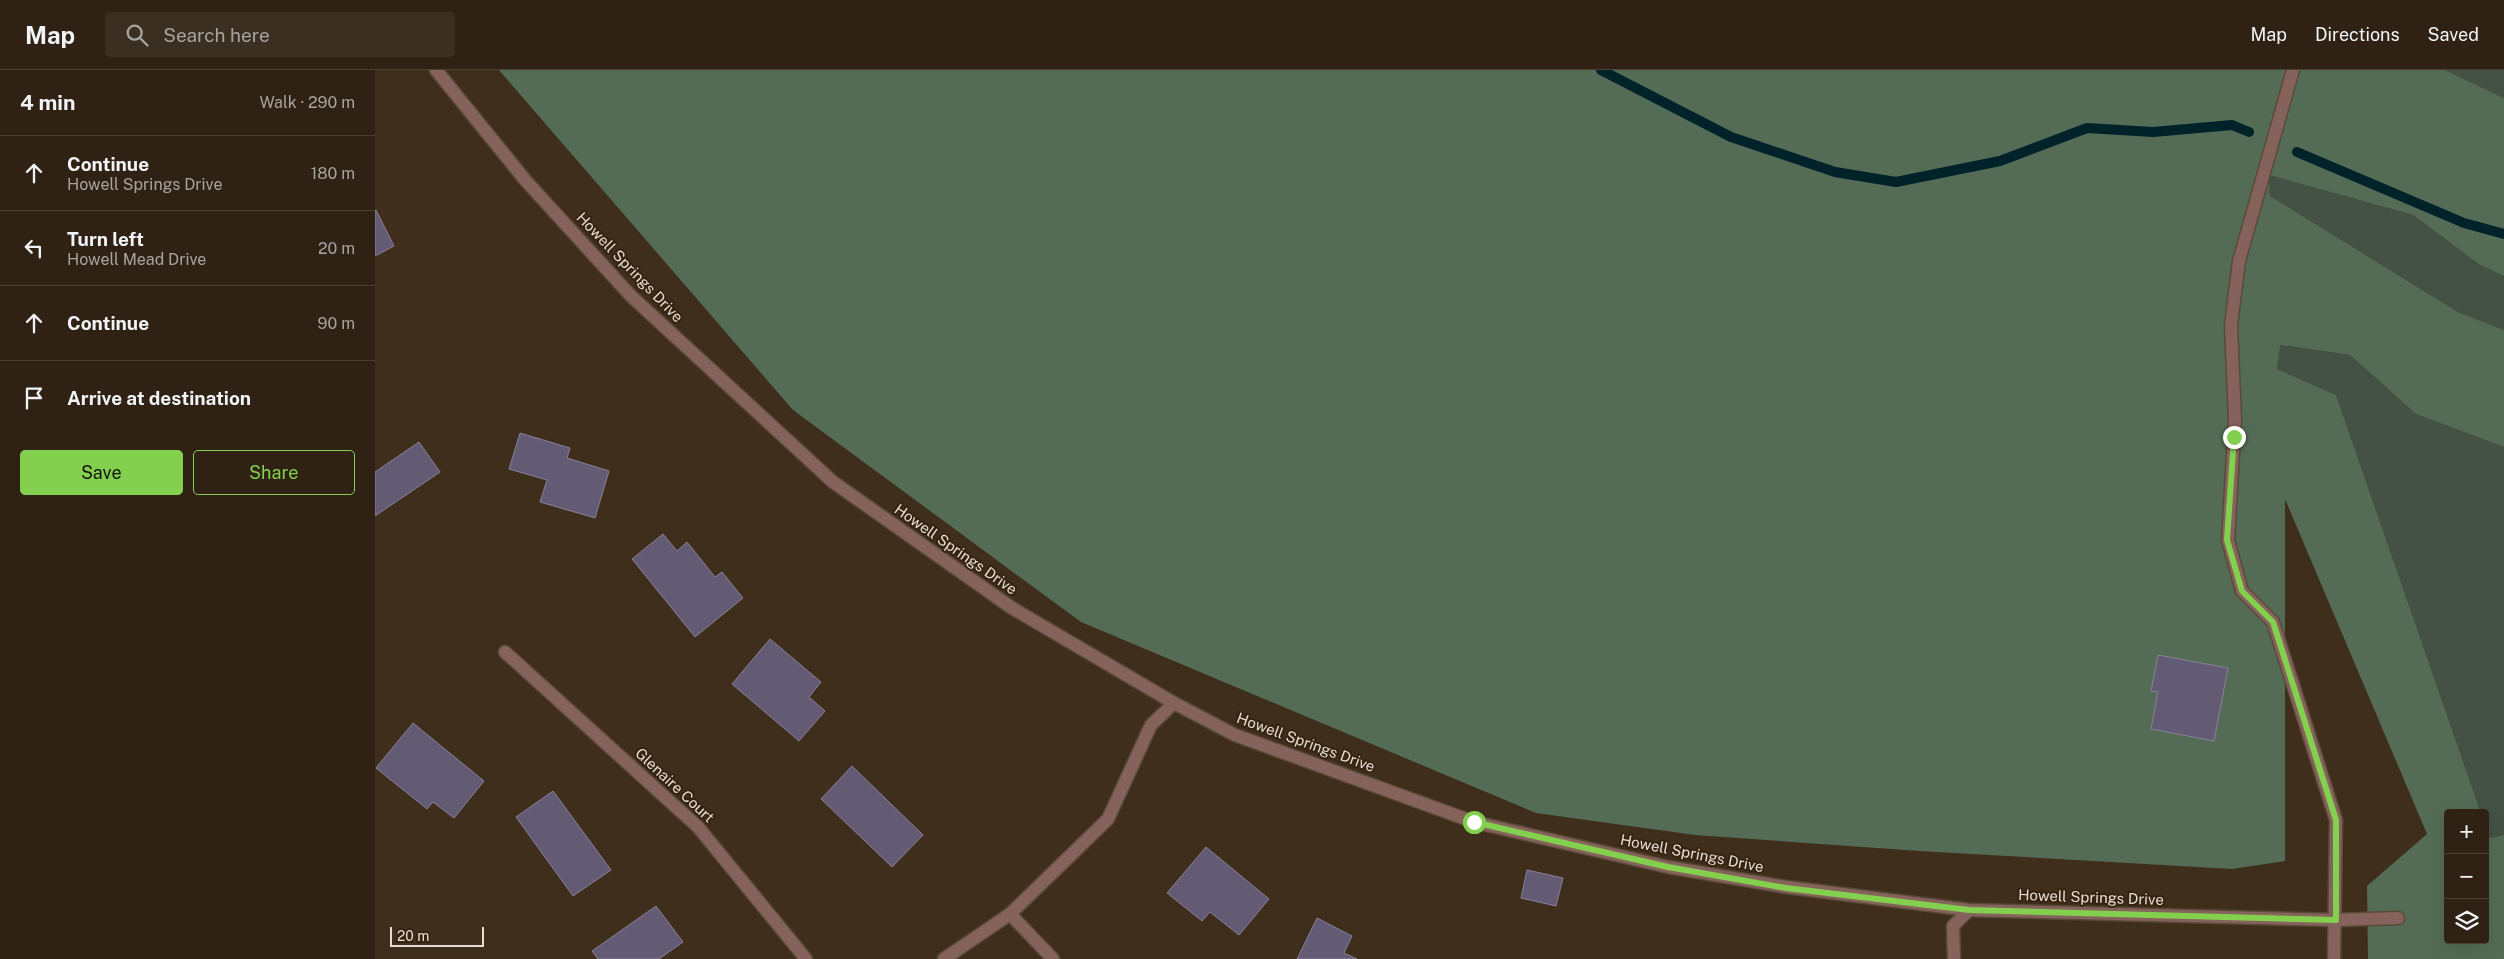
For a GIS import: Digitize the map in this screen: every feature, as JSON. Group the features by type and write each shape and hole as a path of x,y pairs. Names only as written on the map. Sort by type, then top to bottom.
{"street":[{"name":"Howell Springs Drive","path":"436,70 526,181 631,296 833,482 1012,608 1174,703 1235,735 1474,822 1677,868 1786,888 1969,910 2336,920 2398,918"},
{"path":"2293,70 2239,261 2231,325 2235,420 2227,540 2242,591 2273,622 2336,820 2334,959"},
{"name":"Glenaire Court","path":"505,652 698,827 806,959"},
{"path":"943,959 1010,914 1108,819 1151,724 1174,703"},
{"path":"1954,959 1953,926 1969,910"},
{"path":"1010,914 1053,959"}],"green space":[{"path":"499,70 2445,70 2504,98 2504,276 2480,265 2413,215 2269,175 2270,196 2458,312 2504,330 2504,447 2416,414 2350,355 2280,345 2277,369 2336,395 2480,809 2444,809 2444,944 2489,944 2489,835 2490,838 2504,835 2504,959 2368,959 2367,886 2427,834 2285,499 2285,861 2232,869 1919,851 1695,835 1536,813 1081,622 793,410"},
{"path":"2445,70 2504,70 2504,98"},
{"path":"2269,175 2413,215 2480,265 2504,276 2504,330 2458,312 2270,196"},
{"path":"2279,345 2350,355 2416,414 2504,447 2504,835 2490,838 2489,809 2480,809 2336,395 2277,369"}],"building":[{"path":"375,211 394,246 375,256"},
{"path":"520,433 570,448 567,458 609,471 595,518 540,502 547,480 509,469"},
{"path":"419,442 440,472 375,516 375,472"},
{"path":"663,534 677,551 687,542 715,577 722,572 743,598 695,637 632,559"},
{"path":"770,639 821,682 809,697 825,711 799,741 732,684"},
{"path":"2158,655 2228,668 2214,741 2151,729 2158,692 2151,691"},
{"path":"413,723 484,781 454,818 433,802 427,809 376,768"},
{"path":"852,766 923,835 892,867 821,799"},
{"path":"553,791 611,870 573,896 516,817"},
{"path":"1206,847 1269,899 1239,935 1210,912 1202,921 1167,893"},
{"path":"1527,870 1563,878 1556,906 1521,898"},
{"path":"656,906 683,942 659,959 598,959 592,951"},
{"path":"1317,918 1352,936 1344,953 1357,959 1297,959"}],"waterway":[{"path":"1601,70 1731,137 1835,172 1896,182 2000,161 2087,128 2153,132 2232,125 2249,132"},
{"path":"2297,152 2464,223 2504,234"}],"route":[{"path":"1474,822 1668,867 1786,888 1969,910 2336,920 2336,820 2273,622 2242,591 2227,540 2234,437"}]}
